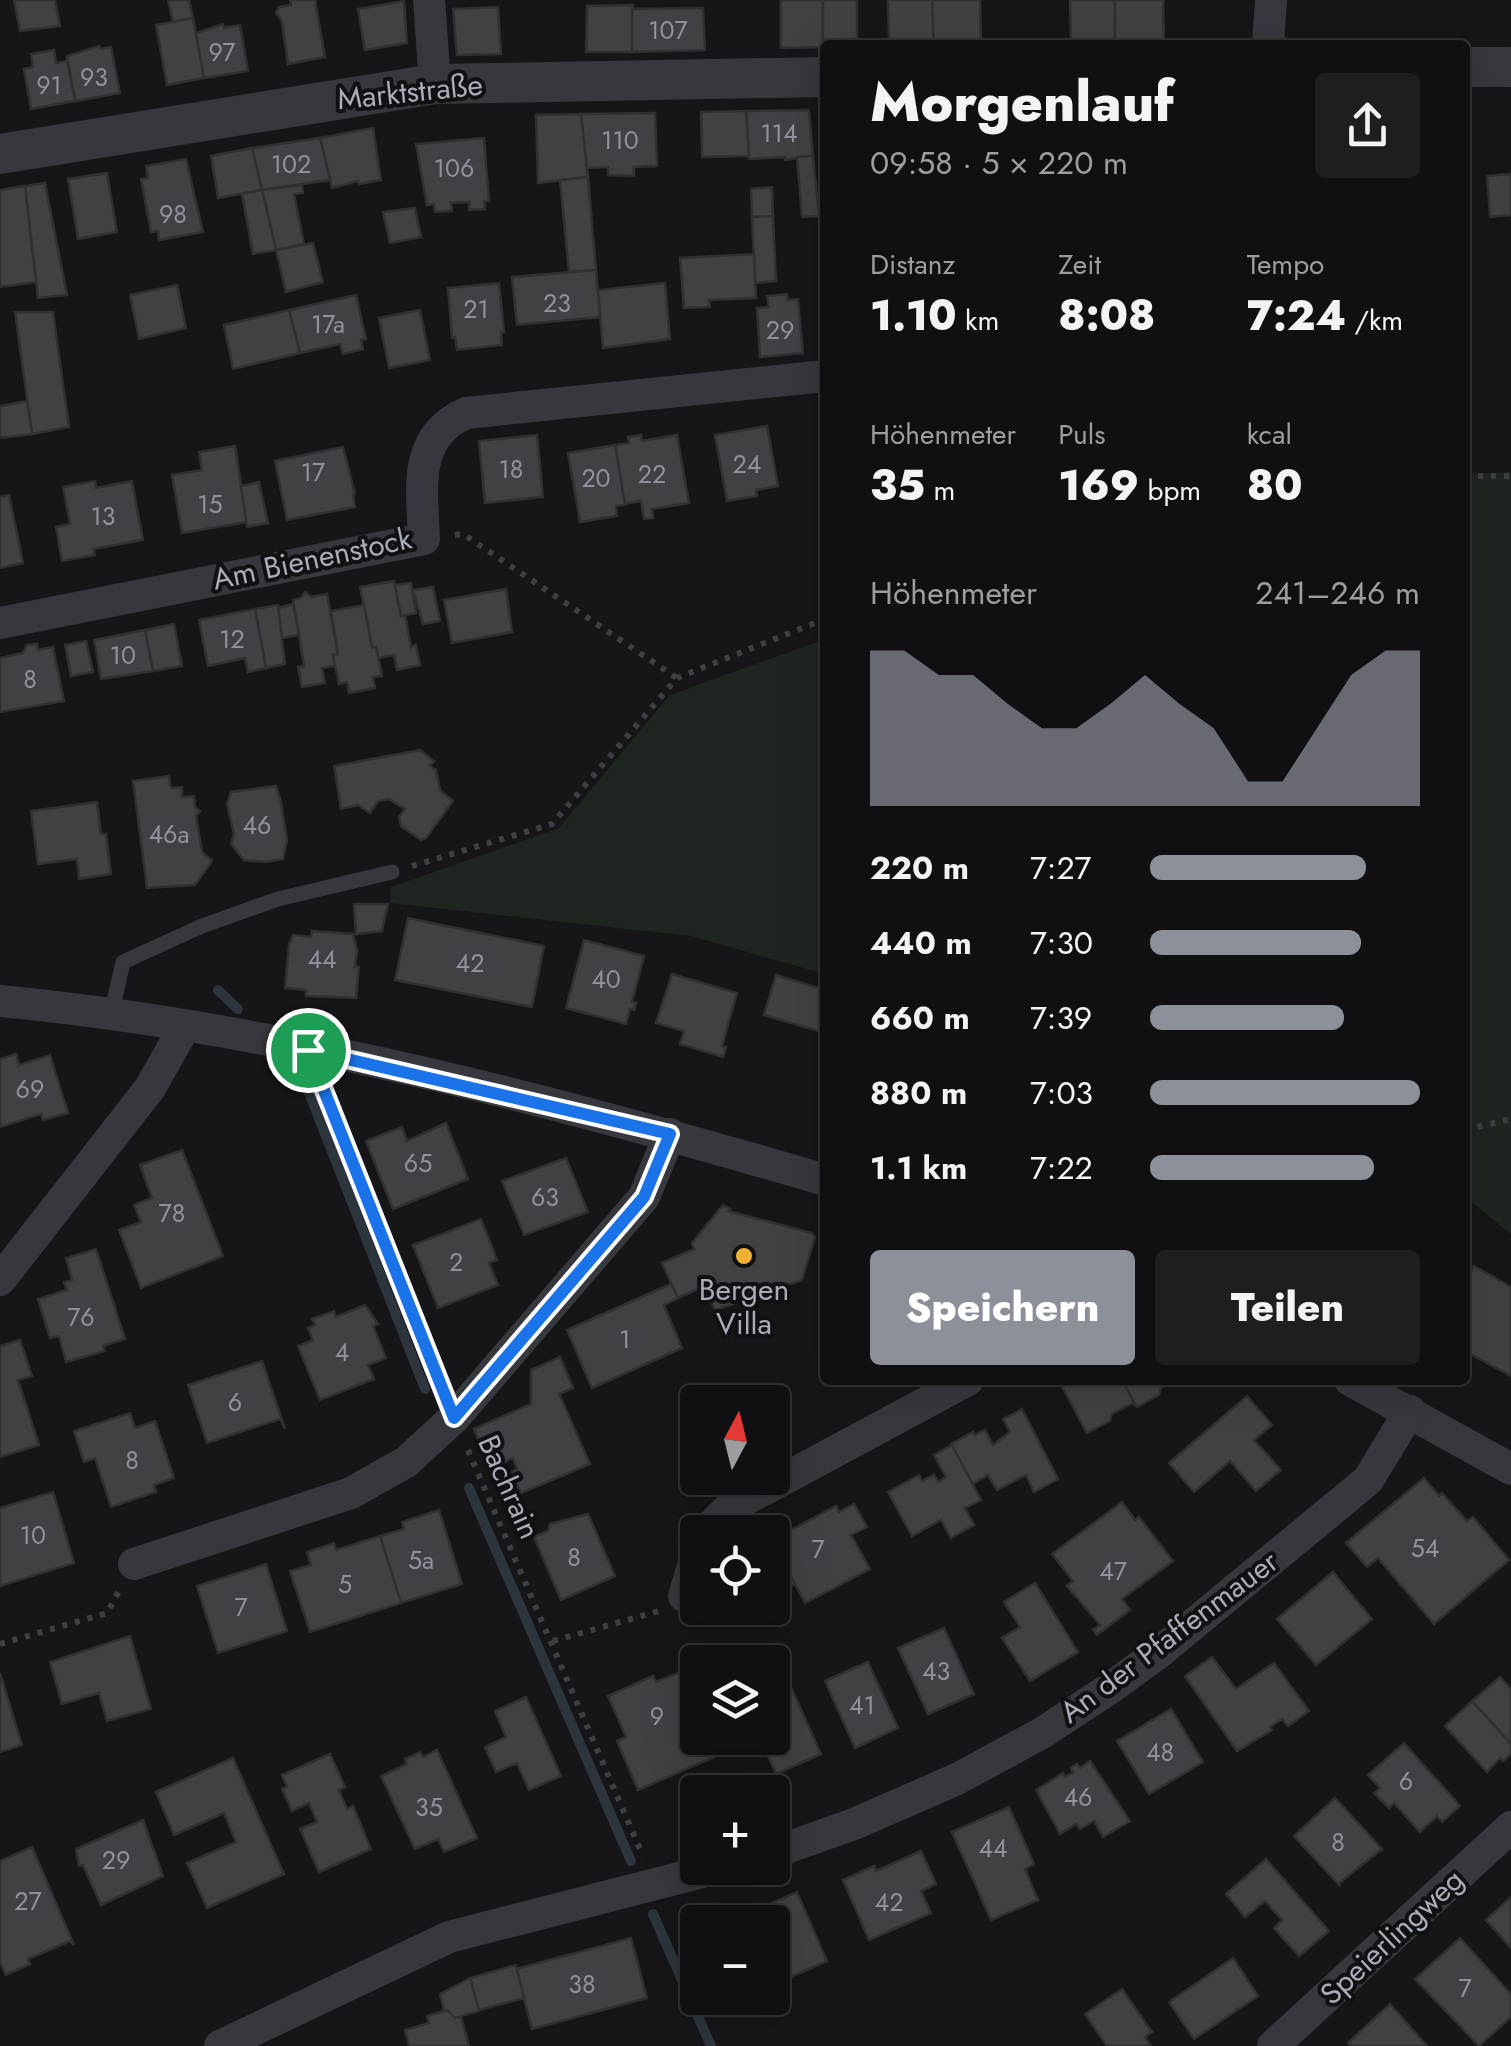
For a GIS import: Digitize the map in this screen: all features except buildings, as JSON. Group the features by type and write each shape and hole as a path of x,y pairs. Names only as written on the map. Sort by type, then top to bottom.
{"street":[{"path":"429,0 435,84"},
{"path":"1268,40 1271,0"},
{"path":"1470,67 1511,68"},
{"name":"Marktstraße","path":"0,154 435,84 820,77"},
{"name":"Am Bienenstock","path":"0,622 424,539 422,474 429,446 448,421 466,412 820,377"},
{"path":"0,1001 185,1026 308,1050 670,1134 820,1179"},
{"path":"0,1280 150,1088 185,1026"},
{"path":"134,1564 351,1492 406,1462 454,1418 644,1197 670,1134"},
{"path":"721,1515 959,1385"},
{"path":"1360,1385 1511,1469"},
{"name":"An der Pfaffenmauer","path":"790,1847 854,1824 957,1779 1042,1733 1109,1689 1161,1651 1368,1480 1410,1411"},
{"name":"Speierlingweg","path":"1273,2046 1511,1827"},
{"path":"220,2046 432,1943 680,1878"}],"lane":[{"path":"111,1015 124,962 202,926 278,899 392,872"}],"path":[{"path":"1470,476 1511,476"},
{"path":"424,539 463,534 678,678"},
{"path":"392,872 552,824 678,678 820,621"},
{"name":"Bachrain","path":"308,1050 454,1418 656,1884"},
{"path":"1470,1129 1511,1119"},
{"path":"0,1644 107,1613 134,1564"},
{"path":"552,1641 676,1607 680,1602"}],"shaded area":[{"path":"1511,472 1511,1234 1470,1201 1470,474"},
{"path":"820,641 820,973 691,936 390,903 391,887 559,828 670,695"}],"waterway":[{"path":"218,990 238,1009"},
{"path":"302,1075 425,1389"},
{"path":"469,1488 631,1861"},
{"path":"653,1914 711,2046"}],"place":[{"name":"Bergen Villa","path":"744,1256"}],"route":[{"path":"308,1050 670,1134 644,1197 454,1418 357,1172 308,1050"}]}
